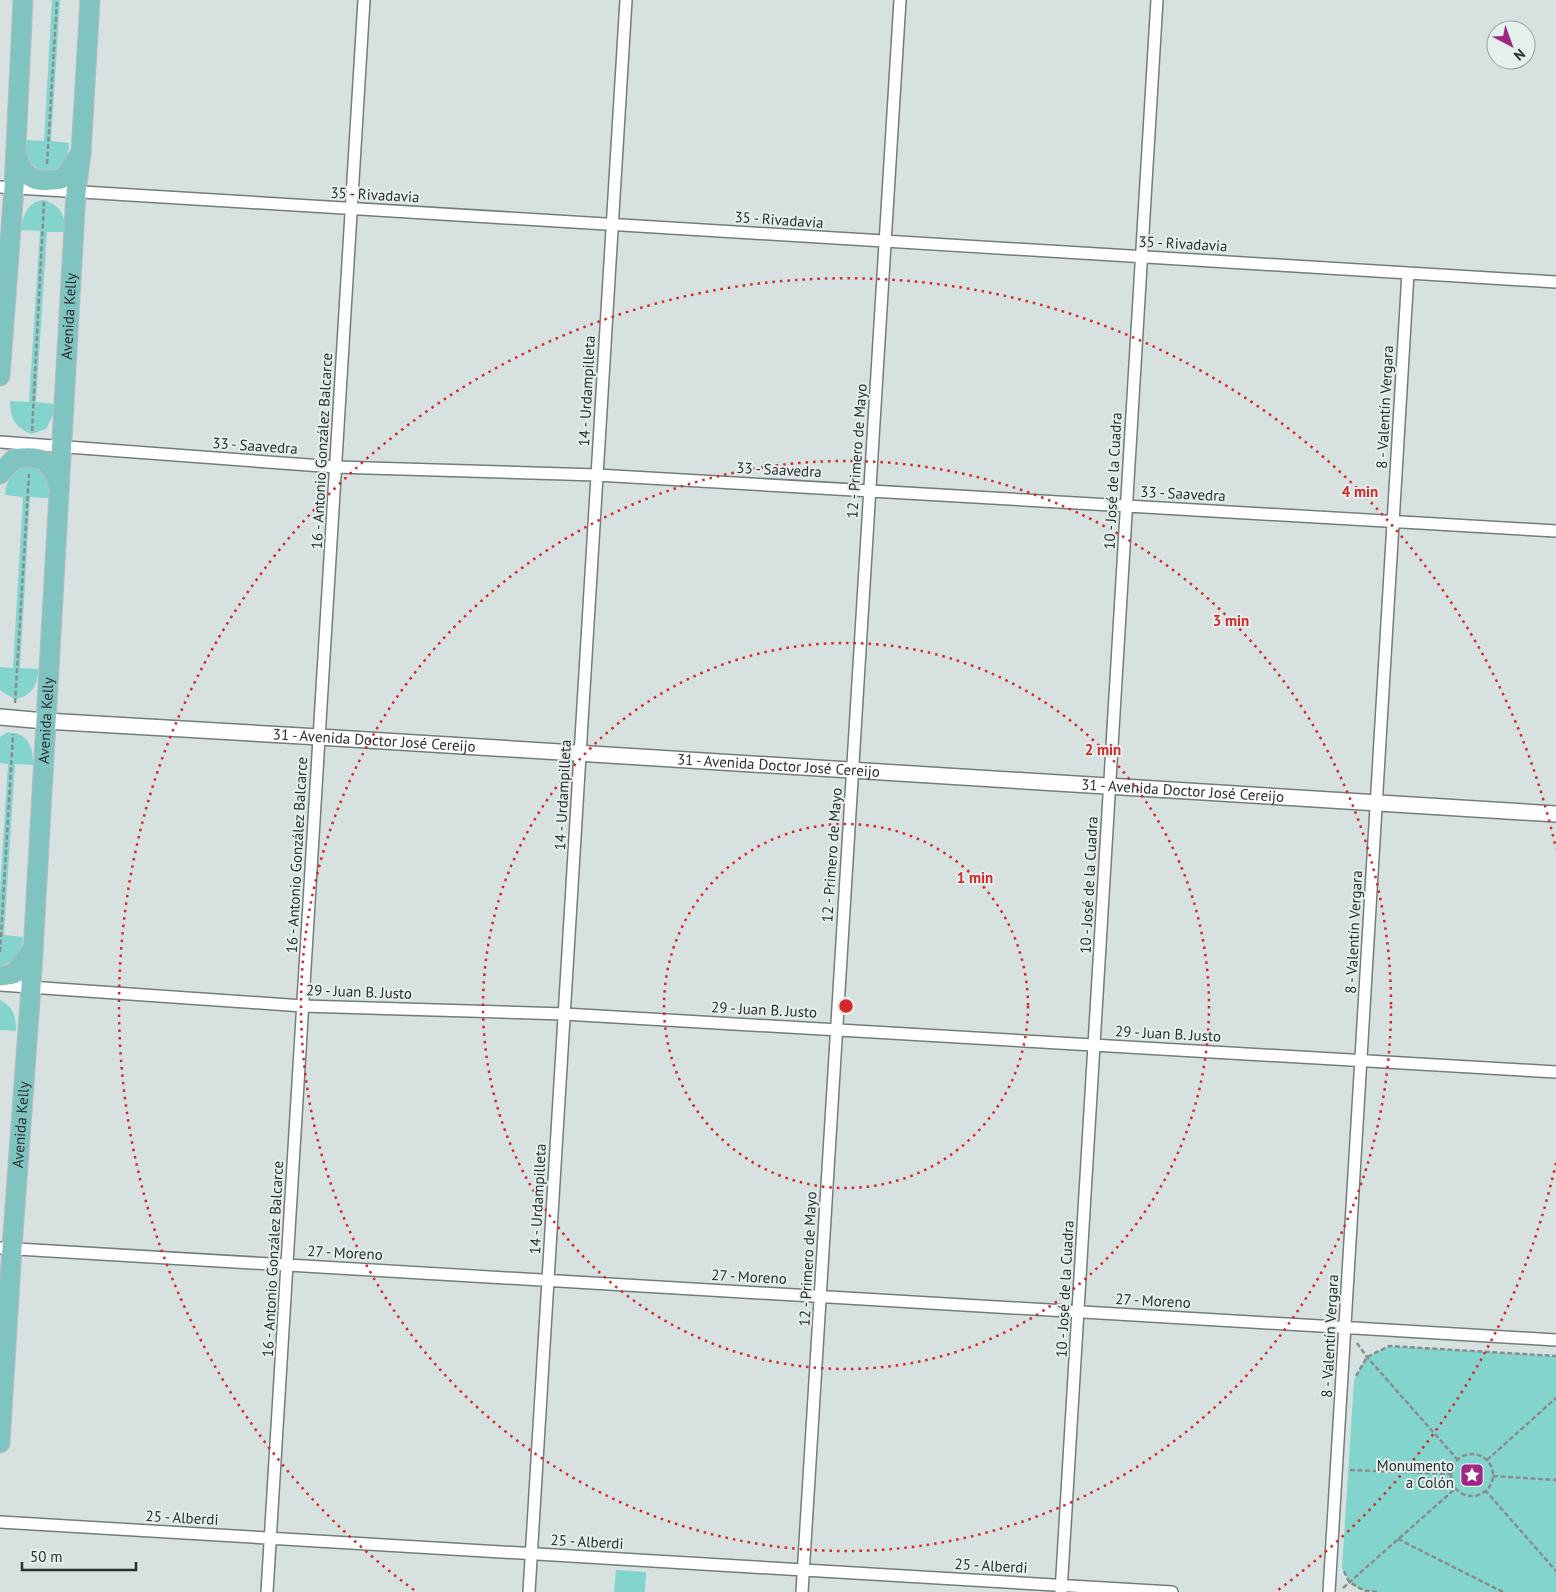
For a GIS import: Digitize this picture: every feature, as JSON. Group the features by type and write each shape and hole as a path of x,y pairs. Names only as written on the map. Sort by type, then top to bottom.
{"main road":[{"path":"0,376 7,187 15,148 23,0"},
{"name":"Avenida Kelly","path":"0,1443 9,1288 6,1248 31,987 76,192 81,153 90,0"},
{"path":"15,148 20,166 30,178 46,181 61,178 71,168 81,153"},
{"path":"0,474 14,459 30,456 44,459 55,471 59,488"},
{"path":"0,976 13,974 33,948"},
{"path":"0,1264 6,1271 9,1288"}],"street":[{"name":"16 - Antonio González Balcarce","path":"268,1592 364,0"},
{"name":"14 - Urdampilleta","path":"529,1592 626,0"},
{"name":"12 - Primero de Mayo","path":"802,1592 900,0"},
{"name":"10 - José de la Cuadra","path":"1062,1589 1157,0"},
{"name":"35 - Rivadavia","path":"7,187 1556,282"},
{"name":"8 - Valentín Vergara","path":"1330,1592 1408,273"},
{"name":"33 - Saavedra","path":"0,442 336,467 597,475 1556,531"},
{"name":"31 - Avenida Doctor José Cereijo","path":"0,717 45,722 319,737 1556,814"},
{"name":"29 - Juan B. Justo","path":"0,985 303,1006 564,1014 1556,1072"},
{"name":"27 - Moreno","path":"6,1248 1556,1340"},
{"name":"25 - Alberdi","path":"0,1522 803,1570 1062,1589 1172,1592"}],"path":[{"path":"1345,1328 1367,1357 1458,1459"},
{"path":"1354,1380 1367,1357 1389,1346 1556,1356"},
{"path":"1487,1460 1556,1398"},
{"path":"1472,1453 1487,1460 1492,1469 1493,1476 1485,1490 1471,1496 1464,1494 1456,1488 1451,1474 1454,1463 1458,1459 1472,1453"},
{"path":"1349,1461 1348,1470 1451,1474"},
{"path":"1493,1476 1556,1480"},
{"path":"1339,1592 1456,1488"},
{"path":"1485,1490 1556,1570"},
{"path":"1398,1539 1503,1592"},
{"path":"1342,1568 1349,1582 1365,1591 1380,1592"}],"shaded area":[{"path":"52,0 60,0 51,141 69,143 68,154 63,163 51,172 45,173 35,167 29,160 25,140 44,141"},
{"path":"44,200 55,205 61,212 65,221 65,232 47,232 36,402 54,404 54,413 46,429 31,434 14,421 10,401 29,402 40,231 21,230 23,219 30,206"},
{"path":"22,466 29,466 40,470 48,485 49,498 30,497 20,668 38,669 37,681 29,693 14,699 0,690 0,667 13,668 23,497 5,495 10,479"},
{"path":"6,733 19,735 28,742 32,752 33,765 15,764 4,935 23,937 22,946 14,961 0,966 0,890 8,764 0,763 0,737"},
{"path":"0,1000 11,1009 16,1031 0,1030"},
{"path":"1389,1346 1556,1356 1556,1592 1380,1592 1366,1591 1356,1587 1349,1580 1342,1568 1354,1380 1367,1357"},
{"path":"616,1570 646,1572 645,1592 614,1592"}],"place":[{"name":"Monumento a Colón","path":"1472,1475"}]}
